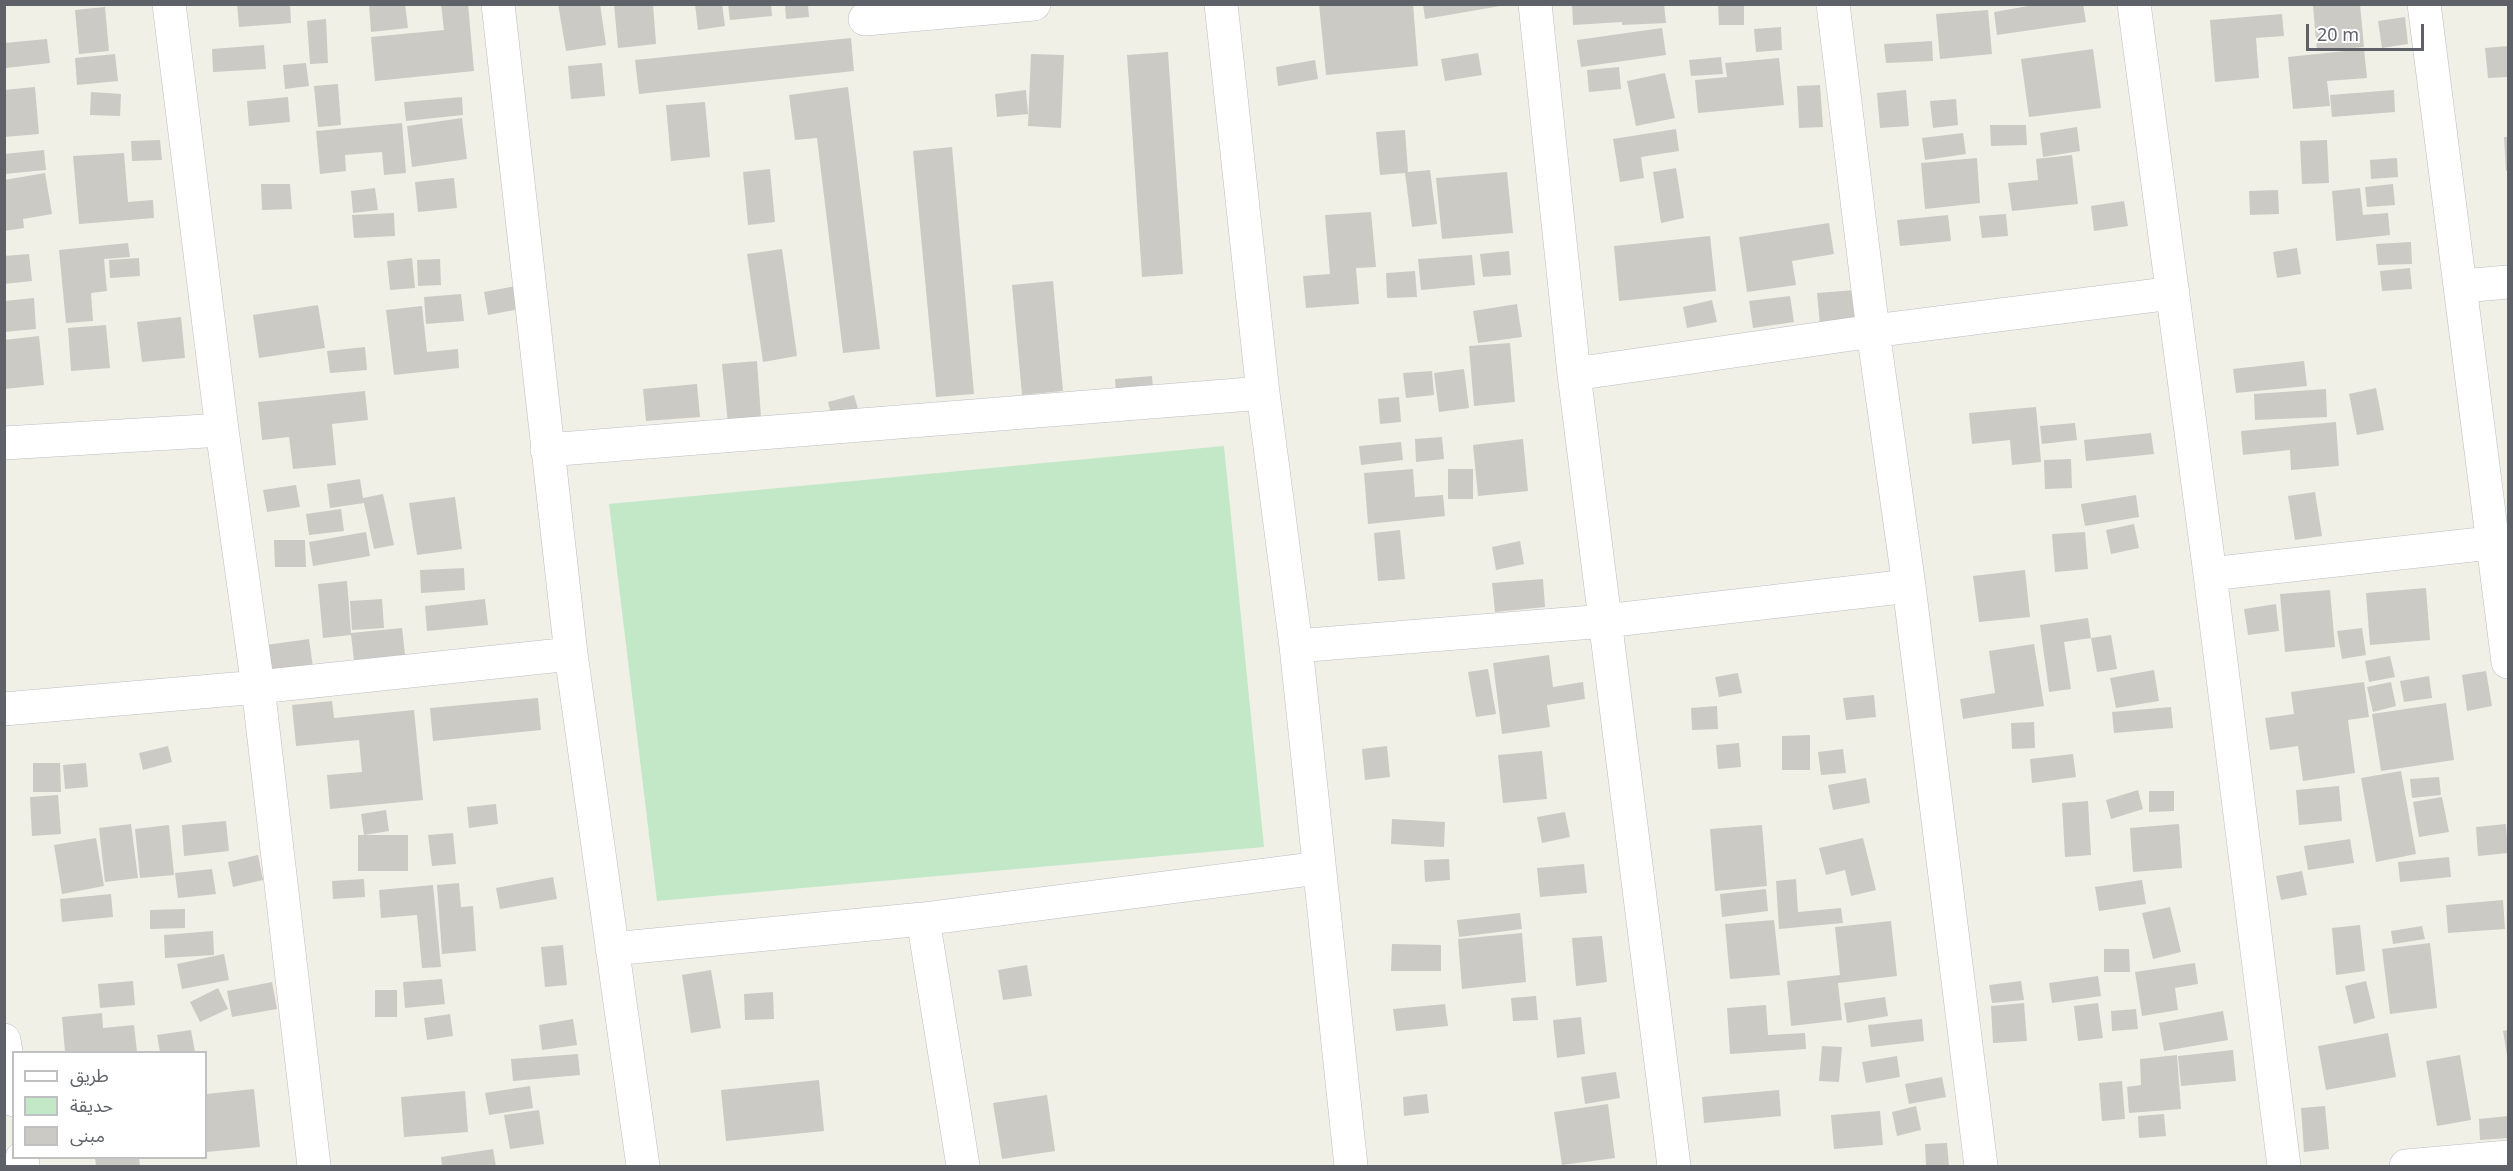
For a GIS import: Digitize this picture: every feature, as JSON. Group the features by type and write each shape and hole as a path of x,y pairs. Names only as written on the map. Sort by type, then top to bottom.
{"street":[{"path":"169,4 222,430 258,687 314,1167"},
{"path":"498,4 571,654 643,1167"},
{"path":"865,20 1034,4"},
{"path":"1221,4 1263,393 1296,646 1351,1167"},
{"path":"1535,4 1574,374 1674,1167"},
{"path":"1833,4 1873,331 1910,586 1981,1167"},
{"path":"2134,4 2174,293 2284,1167"},
{"path":"2424,4 2462,286 2501,542 2508,662"},
{"path":"2462,286 2508,282"},
{"path":"1574,374 1873,331 2174,293"},
{"path":"547,450 1263,393"},
{"path":"4,443 222,430"},
{"path":"2210,574 2501,542"},
{"path":"1296,646 1605,621 1910,586"},
{"path":"4,709 258,687 571,654"},
{"path":"612,949 923,920 1319,868"},
{"path":"923,920 963,1167"},
{"path":"4,1040 12,1088"},
{"path":"2406,1167 2471,1164 2508,1157"}],"green space":[{"path":"1224,446 1264,847 657,901 609,504"}],"building":[{"path":"237,4 290,4 291,23 239,27"},
{"path":"369,4 405,4 408,28 371,32"},
{"path":"441,4 468,4 474,71 375,81 371,37 444,30"},
{"path":"558,4 600,4 606,45 566,51"},
{"path":"614,4 653,4 656,44 618,48"},
{"path":"695,4 722,4 725,26 698,30"},
{"path":"728,4 771,4 772,16 730,20"},
{"path":"1319,4 1413,4 1418,66 1326,75"},
{"path":"1423,4 1500,4 1500,6 1425,19"},
{"path":"1572,4 1664,4 1666,23 1622,25 1622,22 1573,25"},
{"path":"1718,4 1744,4 1744,25 1719,25"},
{"path":"2040,4 2083,4 2086,22 1997,35 1994,12"},
{"path":"2360,4 2364,47 2317,51 2313,6"},
{"path":"785,5 808,5 809,17 786,19"},
{"path":"105,7 109,51 79,54 75,10"},
{"path":"1988,10 1992,54 1940,59 1936,14"},
{"path":"2282,14 2284,36 2256,38 2259,78 2215,82 2210,20"},
{"path":"2405,17 2408,44 2382,48 2378,21"},
{"path":"326,19 328,63 310,64 307,21"},
{"path":"1781,27 1782,50 1756,52 1754,29"},
{"path":"1662,28 1666,55 1581,67 1577,40"},
{"path":"851,38 854,71 639,94 635,60"},
{"path":"47,39 50,63 6,68 4,43"},
{"path":"1932,41 1933,61 1886,63 1884,44"},
{"path":"264,45 266,69 213,72 212,49"},
{"path":"2508,46 2508,77 2488,78 2485,48"},
{"path":"2093,49 2101,108 2029,117 2021,59"},
{"path":"2364,49 2367,78 2327,81 2330,106 2293,109 2288,57"},
{"path":"1168,52 1183,274 1142,277 1127,55"},
{"path":"1478,53 1482,75 1445,81 1441,59"},
{"path":"115,54 118,81 77,85 75,58"},
{"path":"1031,54 1064,55 1061,128 1028,126"},
{"path":"1721,57 1723,74 1691,76 1689,60"},
{"path":"1779,58 1784,105 1698,113 1695,80 1727,77 1725,63"},
{"path":"1315,60 1318,79 1278,86 1276,67"},
{"path":"306,63 309,86 285,89 283,65"},
{"path":"602,63 605,96 571,99 568,66"},
{"path":"1619,67 1621,89 1589,92 1587,70"},
{"path":"1665,73 1675,118 1636,126 1627,81"},
{"path":"338,84 341,125 318,127 314,86"},
{"path":"1820,85 1823,127 1799,128 1797,86"},
{"path":"35,87 39,134 4,137 4,90"},
{"path":"848,87 880,349 843,353 817,138 795,140 789,95"},
{"path":"1026,90 1028,114 997,117 995,94"},
{"path":"1906,90 1909,126 1880,128 1877,93"},
{"path":"2394,90 2395,112 2332,117 2330,95"},
{"path":"91,92 121,94 120,116 90,115"},
{"path":"288,97 290,122 249,126 247,101"},
{"path":"462,97 463,115 406,121 404,102"},
{"path":"1956,99 1958,125 1933,128 1930,101"},
{"path":"705,102 710,157 671,161 666,105"},
{"path":"462,118 467,159 412,167 407,126"},
{"path":"402,123 406,173 384,175 382,152 345,155 346,171 320,174 316,131"},
{"path":"1990,125 2026,125 2027,145 1991,146"},
{"path":"2077,127 2080,151 2043,157 2040,133"},
{"path":"1676,129 1679,151 1641,157 1644,178 1620,182 1613,139"},
{"path":"1405,130 1408,172 1430,170 1437,224 1412,227 1405,173 1380,175 1376,132"},
{"path":"1963,133 1966,154 1925,160 1922,138"},
{"path":"2504,137 2508,137 2508,170 2506,171"},
{"path":"160,140 162,160 132,161 131,141"},
{"path":"2327,140 2329,183 2302,184 2300,141"},
{"path":"952,147 974,394 936,397 913,151"},
{"path":"44,150 46,170 4,174 4,154"},
{"path":"124,153 128,202 153,200 154,218 79,224 73,156"},
{"path":"2072,155 2078,204 2012,211 2008,183 2038,180 2036,159"},
{"path":"1977,158 1980,203 1925,209 1921,163"},
{"path":"2397,158 2398,177 2371,179 2370,160"},
{"path":"1676,168 1684,218 1661,223 1653,172"},
{"path":"770,169 775,222 748,225 743,172"},
{"path":"1507,172 1513,233 1442,239 1436,178"},
{"path":"45,173 52,214 23,219 24,228 4,231 4,180"},
{"path":"454,178 457,208 418,212 415,182"},
{"path":"261,184 290,184 292,209 262,210"},
{"path":"2393,184 2395,205 2367,207 2365,187"},
{"path":"375,188 378,210 353,213 351,191"},
{"path":"2360,188 2363,215 2388,213 2390,235 2336,241 2332,191"},
{"path":"2278,190 2279,214 2250,215 2249,191"},
{"path":"2124,201 2128,226 2094,231 2091,206"},
{"path":"1371,212 1376,267 1356,268 1359,304 1306,308 1303,276 1330,274 1325,215"},
{"path":"394,213 395,236 354,238 352,215"},
{"path":"2006,214 2008,236 1982,238 1979,216"},
{"path":"1948,215 1951,241 1900,246 1897,220"},
{"path":"1829,223 1834,254 1792,261 1796,285 1747,292 1739,237"},
{"path":"1710,236 1716,291 1619,301 1614,246"},
{"path":"2411,242 2412,264 2378,265 2376,244"},
{"path":"128,243 130,257 104,259 107,291 91,293 93,321 66,323 59,250"},
{"path":"2297,248 2301,274 2277,278 2273,252"},
{"path":"782,249 797,356 763,362 747,254"},
{"path":"1509,251 1511,275 1483,277 1480,254"},
{"path":"29,254 32,281 4,284 4,256"},
{"path":"1472,255 1475,285 1421,290 1418,259"},
{"path":"139,258 140,276 110,278 109,260"},
{"path":"412,258 415,288 390,290 387,261"},
{"path":"440,259 441,285 418,286 417,260"},
{"path":"2410,268 2412,289 2382,291 2380,271"},
{"path":"1415,271 1417,297 1387,298 1386,273"},
{"path":"1053,281 1063,391 1022,395 1012,285"},
{"path":"521,285 525,308 488,315 484,292"},
{"path":"1855,290 1859,332 1821,336 1817,293"},
{"path":"461,294 464,321 426,324 424,297"},
{"path":"1790,296 1794,322 1753,328 1749,301"},
{"path":"34,298 36,329 4,332 4,301"},
{"path":"1712,300 1717,322 1687,328 1683,307"},
{"path":"1517,304 1522,337 1478,343 1473,311"},
{"path":"318,305 325,348 259,358 253,315"},
{"path":"422,306 427,352 458,349 459,368 394,375 386,310"},
{"path":"181,317 185,358 142,362 137,322"},
{"path":"106,325 110,368 71,371 68,328"},
{"path":"39,336 44,385 4,389 4,340"},
{"path":"1510,343 1515,402 1474,406 1469,346"},
{"path":"365,347 367,370 330,373 327,351"},
{"path":"757,361 762,431 729,434 722,364"},
{"path":"2304,361 2307,386 2236,393 2233,369"},
{"path":"1464,369 1469,408 1439,412 1434,373"},
{"path":"1432,371 1434,395 1406,398 1403,373"},
{"path":"1152,376 1154,404 1117,406 1115,379"},
{"path":"697,384 700,417 646,421 643,389"},
{"path":"2376,388 2384,430 2357,435 2349,394"},
{"path":"2326,389 2327,417 2255,420 2254,394"},
{"path":"365,391 368,420 332,424 336,465 293,469 289,437 262,440 258,402"},
{"path":"854,395 861,419 834,426 828,402"},
{"path":"1399,397 1401,422 1380,424 1378,399"},
{"path":"2036,407 2041,462 2012,465 2010,440 1972,444 1969,413"},
{"path":"2336,422 2339,466 2291,470 2290,450 2243,455 2241,431"},
{"path":"2075,423 2077,440 2042,444 2040,426"},
{"path":"2151,433 2154,454 2086,461 2084,440"},
{"path":"1442,437 1444,459 1416,462 1415,439"},
{"path":"1523,439 1528,491 1478,496 1473,445"},
{"path":"1401,442 1403,460 1361,465 1359,446"},
{"path":"2071,459 2072,488 2045,489 2044,460"},
{"path":"1413,469 1415,497 1443,495 1445,516 1368,524 1364,473"},
{"path":"1448,469 1473,469 1473,499 1448,499"},
{"path":"360,479 363,498 383,494 394,545 374,549 364,503 330,508 327,484"},
{"path":"296,485 300,507 267,512 263,490"},
{"path":"2315,492 2322,536 2295,540 2288,496"},
{"path":"2136,495 2139,517 2085,526 2081,504"},
{"path":"455,497 462,549 417,555 409,503"},
{"path":"341,509 344,531 309,535 306,514"},
{"path":"2134,524 2139,548 2111,554 2106,530"},
{"path":"1400,530 1405,579 1378,581 1374,533"},
{"path":"366,532 370,556 313,566 309,542"},
{"path":"2085,532 2088,569 2055,572 2052,534"},
{"path":"274,540 305,540 306,567 275,567"},
{"path":"1520,541 1524,564 1496,570 1492,547"},
{"path":"464,568 465,590 421,593 420,570"},
{"path":"2025,570 2030,617 1979,622 1973,576"},
{"path":"1543,579 1545,607 1495,612 1492,583"},
{"path":"347,581 351,633 402,628 405,655 354,660 351,635 323,638 318,584"},
{"path":"2426,588 2430,640 2370,645 2366,593"},
{"path":"2330,590 2335,647 2285,652 2280,594"},
{"path":"382,599 384,628 352,630 350,601"},
{"path":"485,599 488,625 427,631 425,606"},
{"path":"2276,604 2279,631 2248,635 2244,609"},
{"path":"2088,618 2091,638 2064,642 2071,689 2049,692 2040,625"},
{"path":"2362,628 2366,655 2342,659 2337,631"},
{"path":"2111,635 2117,669 2097,672 2091,638"},
{"path":"309,639 313,667 263,675 259,646"},
{"path":"2034,644 2044,706 1963,719 1960,699 1995,693 1989,651"},
{"path":"1549,655 1553,687 1583,682 1585,699 1547,705 1550,727 1502,734 1493,663"},
{"path":"2390,656 2395,677 2369,682 2365,661"},
{"path":"1488,669 1496,714 1476,717 1468,672"},
{"path":"2154,670 2159,701 2116,708 2110,678"},
{"path":"2486,671 2492,706 2467,711 2462,675"},
{"path":"1738,673 1742,693 1719,697 1715,677"},
{"path":"2429,676 2432,698 2404,702 2400,681"},
{"path":"2364,682 2369,717 2348,720 2355,773 2303,781 2298,746 2270,750 2265,718 2294,714 2291,692"},
{"path":"2391,682 2396,706 2373,712 2367,687"},
{"path":"1874,695 1876,717 1846,720 1843,698"},
{"path":"538,698 541,730 433,741 430,708"},
{"path":"332,701 334,718 414,710 423,800 330,809 327,775 362,772 359,740 296,746 292,705"},
{"path":"2446,703 2454,760 2381,771 2372,714"},
{"path":"1717,706 1718,729 1692,730 1691,708"},
{"path":"2171,707 2173,728 2114,733 2112,712"},
{"path":"2034,722 2035,748 2012,749 2011,723"},
{"path":"1810,735 1810,770 1782,770 1782,736"},
{"path":"1739,743 1741,767 1718,769 1716,745"},
{"path":"168,746 172,762 143,770 139,753"},
{"path":"1387,746 1390,777 1365,780 1362,749"},
{"path":"1843,749 1846,773 1821,775 1818,752"},
{"path":"1542,751 1547,799 1503,803 1498,755"},
{"path":"2073,754 2076,777 2032,783 2030,759"},
{"path":"33,763 60,763 61,792 33,792"},
{"path":"86,763 88,787 65,789 63,765"},
{"path":"2401,771 2416,854 2376,862 2361,778"},
{"path":"2439,777 2441,795 2412,798 2410,779"},
{"path":"1866,778 1870,803 1833,810 1828,785"},
{"path":"2339,786 2342,821 2299,825 2296,790"},
{"path":"2138,790 2143,809 2111,819 2106,800"},
{"path":"2149,791 2174,791 2174,811 2149,812"},
{"path":"58,795 61,834 32,836 30,797"},
{"path":"2442,797 2449,832 2419,837 2413,802"},
{"path":"2088,801 2091,855 2065,857 2062,803"},
{"path":"496,804 498,824 469,828 467,807"},
{"path":"386,810 389,831 364,835 361,814"},
{"path":"1565,812 1570,837 1542,843 1537,817"},
{"path":"1392,819 1445,822 1444,847 1391,844"},
{"path":"226,821 229,851 184,856 182,825"},
{"path":"131,824 138,878 105,882 99,828"},
{"path":"2179,824 2182,868 2133,872 2130,828"},
{"path":"2506,824 2508,853 2478,856 2476,827"},
{"path":"169,825 174,875 140,878 135,829"},
{"path":"1762,825 1767,886 1715,891 1710,829"},
{"path":"453,833 456,864 432,866 428,835"},
{"path":"358,835 408,835 408,871 358,871"},
{"path":"96,838 104,886 62,894 54,845"},
{"path":"1863,838 1876,890 1851,896 1845,870 1826,875 1819,848"},
{"path":"2350,839 2354,863 2308,870 2304,846"},
{"path":"258,855 263,880 233,887 228,862"},
{"path":"2449,857 2451,877 2400,882 2398,862"},
{"path":"1449,859 1450,880 1425,882 1424,860"},
{"path":"1584,864 1587,893 1540,897 1537,868"},
{"path":"212,869 216,894 178,898 175,873"},
{"path":"2302,871 2307,895 2281,900 2276,876"},
{"path":"553,877 557,899 500,909 496,888"},
{"path":"364,879 365,897 333,899 332,881"},
{"path":"1796,879 1798,912 1841,908 1843,923 1779,929 1776,881"},
{"path":"2142,880 2146,904 2099,911 2095,887"},
{"path":"459,883 461,907 473,906 476,951 442,954 437,885"},
{"path":"433,885 441,967 422,968 417,915 381,918 379,890"},
{"path":"1766,889 1768,911 1722,917 1720,894"},
{"path":"111,894 113,917 62,922 60,899"},
{"path":"2503,900 2505,929 2448,933 2446,905"},
{"path":"2170,907 2181,952 2153,959 2142,913"},
{"path":"185,909 185,928 150,929 150,910"},
{"path":"1520,913 1522,929 1459,937 1457,920"},
{"path":"1774,920 1780,975 1730,979 1725,924"},
{"path":"1891,921 1897,976 1838,983 1842,1020 1791,1026 1787,981 1840,975 1835,927"},
{"path":"2360,925 2365,971 2336,975 2332,928"},
{"path":"2422,926 2425,939 2393,944 2391,931"},
{"path":"213,931 214,955 165,958 164,935"},
{"path":"1522,933 1526,982 1462,989 1458,939"},
{"path":"1602,936 1607,982 1576,986 1572,938"},
{"path":"2430,943 2437,1008 2390,1014 2382,949"},
{"path":"1392,944 1441,945 1441,971 1391,971"},
{"path":"563,945 567,985 545,987 541,947"},
{"path":"2104,949 2129,949 2130,972 2104,972"},
{"path":"224,954 229,980 182,989 177,964"},
{"path":"2195,963 2198,984 2175,988 2178,1010 2142,1016 2135,972"},
{"path":"1027,965 1032,996 1003,1000 998,970"},
{"path":"711,970 721,1028 691,1033 682,975"},
{"path":"2098,976 2101,996 2052,1003 2049,983"},
{"path":"442,979 445,1004 405,1008 403,982"},
{"path":"133,981 135,1005 100,1008 98,984"},
{"path":"2021,981 2024,1000 1992,1003 1989,985"},
{"path":"2366,981 2375,1018 2354,1024 2345,986"},
{"path":"272,982 277,1009 232,1017 227,991"},
{"path":"218,988 228,1009 200,1022 190,1002"},
{"path":"375,990 397,990 397,1017 375,1017"},
{"path":"773,992 774,1019 745,1020 744,994"},
{"path":"1536,996 1538,1020 1513,1021 1511,998"},
{"path":"1885,997 1888,1016 1847,1023 1844,1003"},
{"path":"2024,1003 2027,1041 1993,1043 1991,1006"},
{"path":"2098,1003 2103,1038 2078,1041 2074,1006"},
{"path":"1445,1004 1448,1026 1396,1031 1393,1009"},
{"path":"1766,1005 1768,1035 1805,1033 1806,1049 1730,1054 1727,1008"},
{"path":"2136,1009 2138,1029 2112,1031 2111,1011"},
{"path":"2223,1011 2228,1040 2164,1051 2159,1023"},
{"path":"102,1013 103,1028 134,1025 137,1051 65,1051 62,1017"},
{"path":"450,1014 453,1036 427,1040 424,1018"},
{"path":"1581,1017 1585,1054 1557,1058 1553,1020"},
{"path":"573,1019 577,1045 542,1050 539,1025"},
{"path":"1922,1019 1924,1041 1871,1047 1868,1025"},
{"path":"191,1030 195,1051 160,1051 157,1035"},
{"path":"2508,1030 2508,1055 2507,1055 2503,1031"},
{"path":"2388,1033 2396,1077 2326,1090 2318,1046"},
{"path":"1822,1046 1842,1047 1839,1082 1819,1081"},
{"path":"2233,1050 2236,1081 2181,1086 2178,1056"},
{"path":"578,1054 580,1075 513,1081 511,1059"},
{"path":"2177,1055 2181,1109 2129,1113 2127,1087 2141,1085 2140,1059"},
{"path":"2460,1055 2471,1120 2437,1126 2426,1061"},
{"path":"1897,1056 1900,1077 1866,1083 1862,1062"},
{"path":"1616,1072 1620,1098 1585,1104 1581,1077"},
{"path":"1942,1077 1946,1097 1909,1104 1905,1084"},
{"path":"819,1080 824,1131 726,1141 721,1090"},
{"path":"2122,1081 2125,1119 2102,1121 2099,1083"},
{"path":"530,1086 533,1108 489,1115 485,1093"},
{"path":"254,1089 260,1147 207,1152 207,1094"},
{"path":"1779,1090 1781,1116 1704,1123 1702,1097"},
{"path":"465,1091 468,1132 404,1137 401,1097"},
{"path":"1427,1094 1429,1113 1404,1116 1403,1097"},
{"path":"1047,1095 1055,1151 1002,1159 993,1103"},
{"path":"1608,1104 1615,1158 1562,1165 1554,1112"},
{"path":"1916,1106 1921,1130 1897,1136 1892,1112"},
{"path":"2325,1106 2329,1149 2304,1152 2301,1108"},
{"path":"539,1110 544,1144 510,1149 504,1115"},
{"path":"1880,1111 1883,1145 1834,1149 1831,1115"},
{"path":"2164,1114 2166,1136 2139,1138 2138,1116"},
{"path":"2508,1116 2508,1138 2480,1140 2479,1119"},
{"path":"1947,1143 1949,1166 1926,1166 1925,1144"},
{"path":"493,1149 496,1166 442,1166 441,1157"},
{"path":"95,1159 139,1159 140,1166 96,1166"}]}
